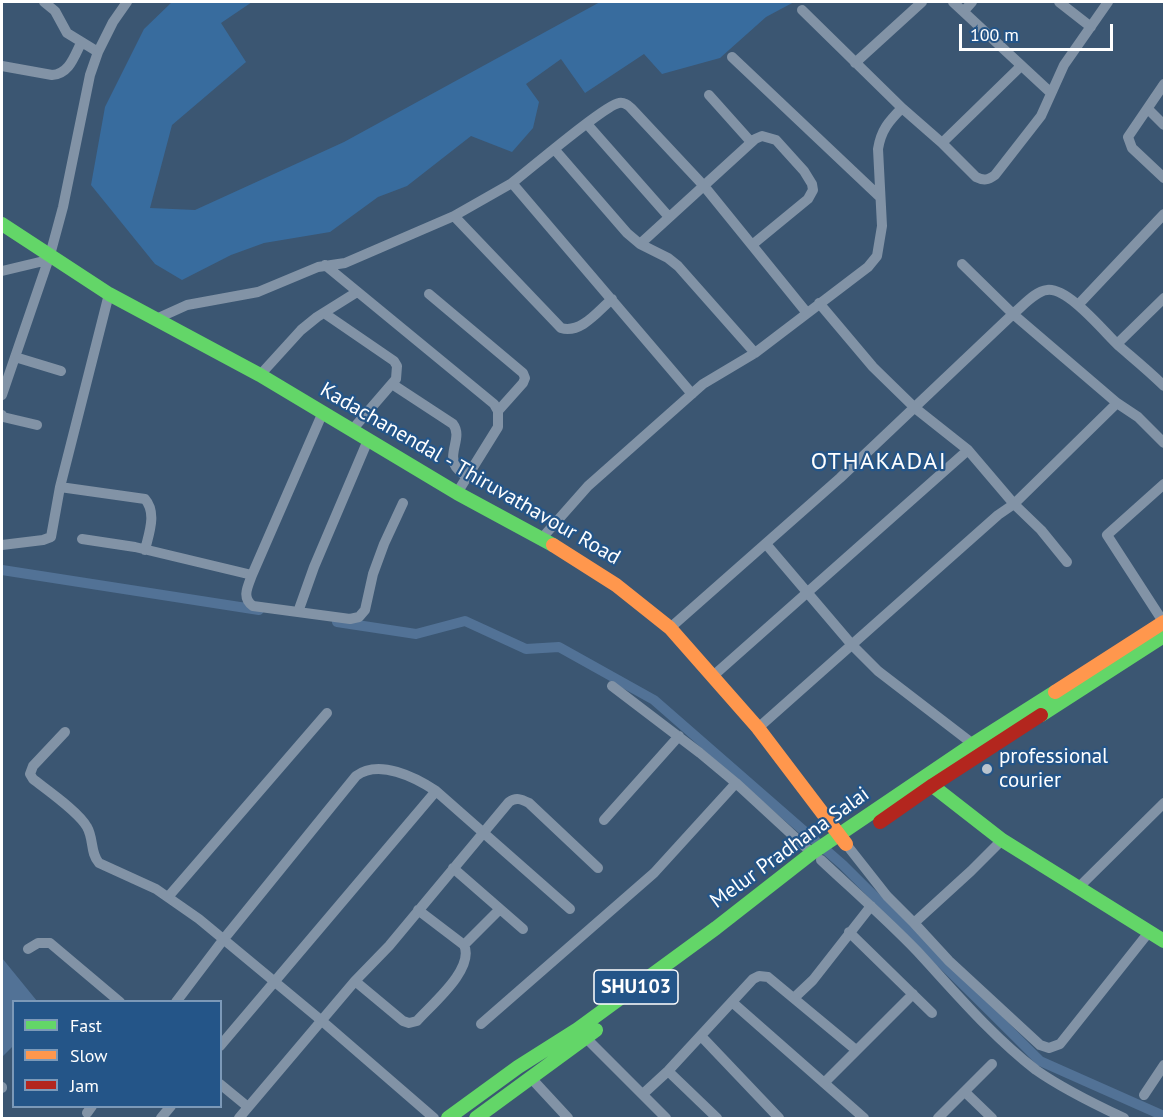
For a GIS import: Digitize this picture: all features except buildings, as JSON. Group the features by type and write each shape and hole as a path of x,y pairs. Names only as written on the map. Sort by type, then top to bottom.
{"main road":[{"name":"Kadachanendal - Thiruvathavour Road","path":"2,224 49,258 109,294 260,375 457,494 542,538 616,585 670,628 758,728 828,849"},
{"name":"Melur Pradhana Salai","path":"928,782 973,744 1164,622"},
{"name":"Melur Pradhana Salai","path":"476,1119 531,1078 582,1033 773,898 828,849 928,782 1164,635"},
{"path":"928,782 1002,840 1164,941"},
{"name":"Melur Pradhana Salai","path":"448,1119 518,1067 582,1033"}],"street":[{"path":"44,2 55,11 67,33 98,52"},
{"path":"2,395 49,258 63,207 90,75 98,52 113,22 127,2"},
{"path":"855,63 922,2"},
{"path":"953,2 1051,93"},
{"path":"964,12 972,2"},
{"path":"1059,2 1091,27"},
{"path":"802,10 976,177 989,180 1033,128 1041,116 1064,65 1108,2"},
{"path":"2,66 52,75 60,74 68,67 81,43"},
{"path":"732,57 880,197"},
{"path":"942,143 1021,66"},
{"path":"1164,84 1130,132 1129,142 1132,148 1164,178"},
{"path":"709,94 752,142"},
{"path":"156,319 187,306 258,292 325,265 345,263 454,216 512,183 615,104 627,104 704,186 807,313"},
{"path":"542,538 588,486 703,384 755,353 868,267 877,256 882,226 878,149 880,136 889,121 902,108"},
{"path":"1148,109 1164,125"},
{"path":"587,124 669,217"},
{"path":"640,244 762,135 776,140 804,171 813,190 808,200 752,246"},
{"path":"555,150 627,232 640,244 668,258 678,266 755,353"},
{"path":"512,183 692,394"},
{"path":"1078,305 1164,214"},
{"path":"454,216 561,328 574,330 612,299"},
{"path":"3,272 49,258"},
{"path":"962,264 1013,314 1117,403 1138,417 1164,443"},
{"path":"325,265 494,404 498,411 498,427 457,494"},
{"path":"670,628 840,478 1013,314 1040,292 1048,289 1062,293 1078,305 1117,344 1163,380"},
{"path":"260,375 302,330 357,292"},
{"path":"2,545 51,537 60,487 109,294"},
{"path":"429,294 523,373 525,378 523,383 498,411"},
{"path":"1117,344 1164,298"},
{"path":"819,303 873,367 915,408 968,450 1067,562"},
{"path":"324,313 398,366 398,373 392,384 352,429"},
{"path":"15,357 61,371"},
{"path":"392,384 453,424 457,436 453,455 454,463 467,477"},
{"path":"758,728 1014,504 1117,403"},
{"path":"324,412 252,575 245,596 249,604 350,619 359,617 365,610 373,574 403,503"},
{"path":"2,415 37,425"},
{"path":"298,612 314,567 368,440"},
{"path":"713,676 968,450"},
{"path":"1164,484 1107,536 1164,622"},
{"path":"60,487 145,499 149,504 152,519 145,550"},
{"path":"82,539 145,550 252,575"},
{"path":"766,544 852,645 878,671 973,744"},
{"path":"612,686 679,736 736,783 875,882 981,993 1040,1045 1049,1048 1060,1044 1066,1038 1149,932"},
{"path":"168,897 327,713"},
{"path":"65,732 33,766 30,774 80,818 87,827 94,858 99,863 156,889 199,919 322,1021 434,1119"},
{"path":"604,820 679,736"},
{"path":"178,1000 223,940 363,770 373,768 408,776 436,791 570,909"},
{"path":"481,1024 654,873 736,783"},
{"path":"222,1044 436,791"},
{"path":"239,1119 508,802 520,799 529,803 598,868"},
{"path":"1079,887 1164,803"},
{"path":"914,923 1002,840"},
{"path":"828,849 871,906 1007,1046 1039,1071 1124,1119"},
{"path":"453,868 523,929"},
{"path":"794,998 813,980 871,906"},
{"path":"464,945 500,909"},
{"path":"355,981 403,1022 413,1023 455,980 467,954 464,945 418,910"},
{"path":"849,932 932,1013"},
{"path":"28,949 38,943 50,943 118,1000"},
{"path":"643,1094 668,1071 759,975 768,977 856,1050"},
{"path":"824,1083 913,994"},
{"path":"732,1002 864,1119"},
{"path":"582,1033 666,1119"},
{"path":"701,1035 779,1119"},
{"path":"938,1119 992,1064"},
{"path":"1144,1095 1164,1065"},
{"path":"668,1071 717,1119"},
{"path":"531,1078 568,1119"},
{"path":"222,1086 248,1107"},
{"path":"965,1092 992,1119"}],"shaded area":[{"path":"172,2 252,2 221,23 246,62 172,125 150,208 195,210 344,142 600,2 794,2 766,17 720,58 662,74 644,54 585,93 561,59 526,84 539,102 533,128 512,152 471,136 407,186 378,197 330,232 264,243 231,255 182,280 155,264 91,185 105,107 144,29"},
{"path":"2,958 36,1000 12,1000 12,1047 2,1057"}],"waterway":[{"path":"2,570 259,610"},
{"path":"337,622 416,634 465,621 526,649 559,647 654,700 843,865 1040,1061 1164,1116"}],"traffic: fast":[{"path":"2,224 109,294 260,375 457,493 553,545"},
{"path":"1041,715 1162,637"},
{"path":"448,1118 518,1067 578,1029 716,928 812,853 973,744 1055,692"},
{"path":"925,780 1002,840 1164,941"},
{"path":"476,1118 596,1030"}],"traffic: slow":[{"path":"553,545 616,585 670,628 758,728 846,844"},
{"path":"1055,692 1164,622"}],"traffic: jam":[{"path":"880,822 1041,715"}],"place":[{"name":"professional courier","path":"987,769"}],"district":[{"name":"OTHAKADAI","path":"879,462"}]}
